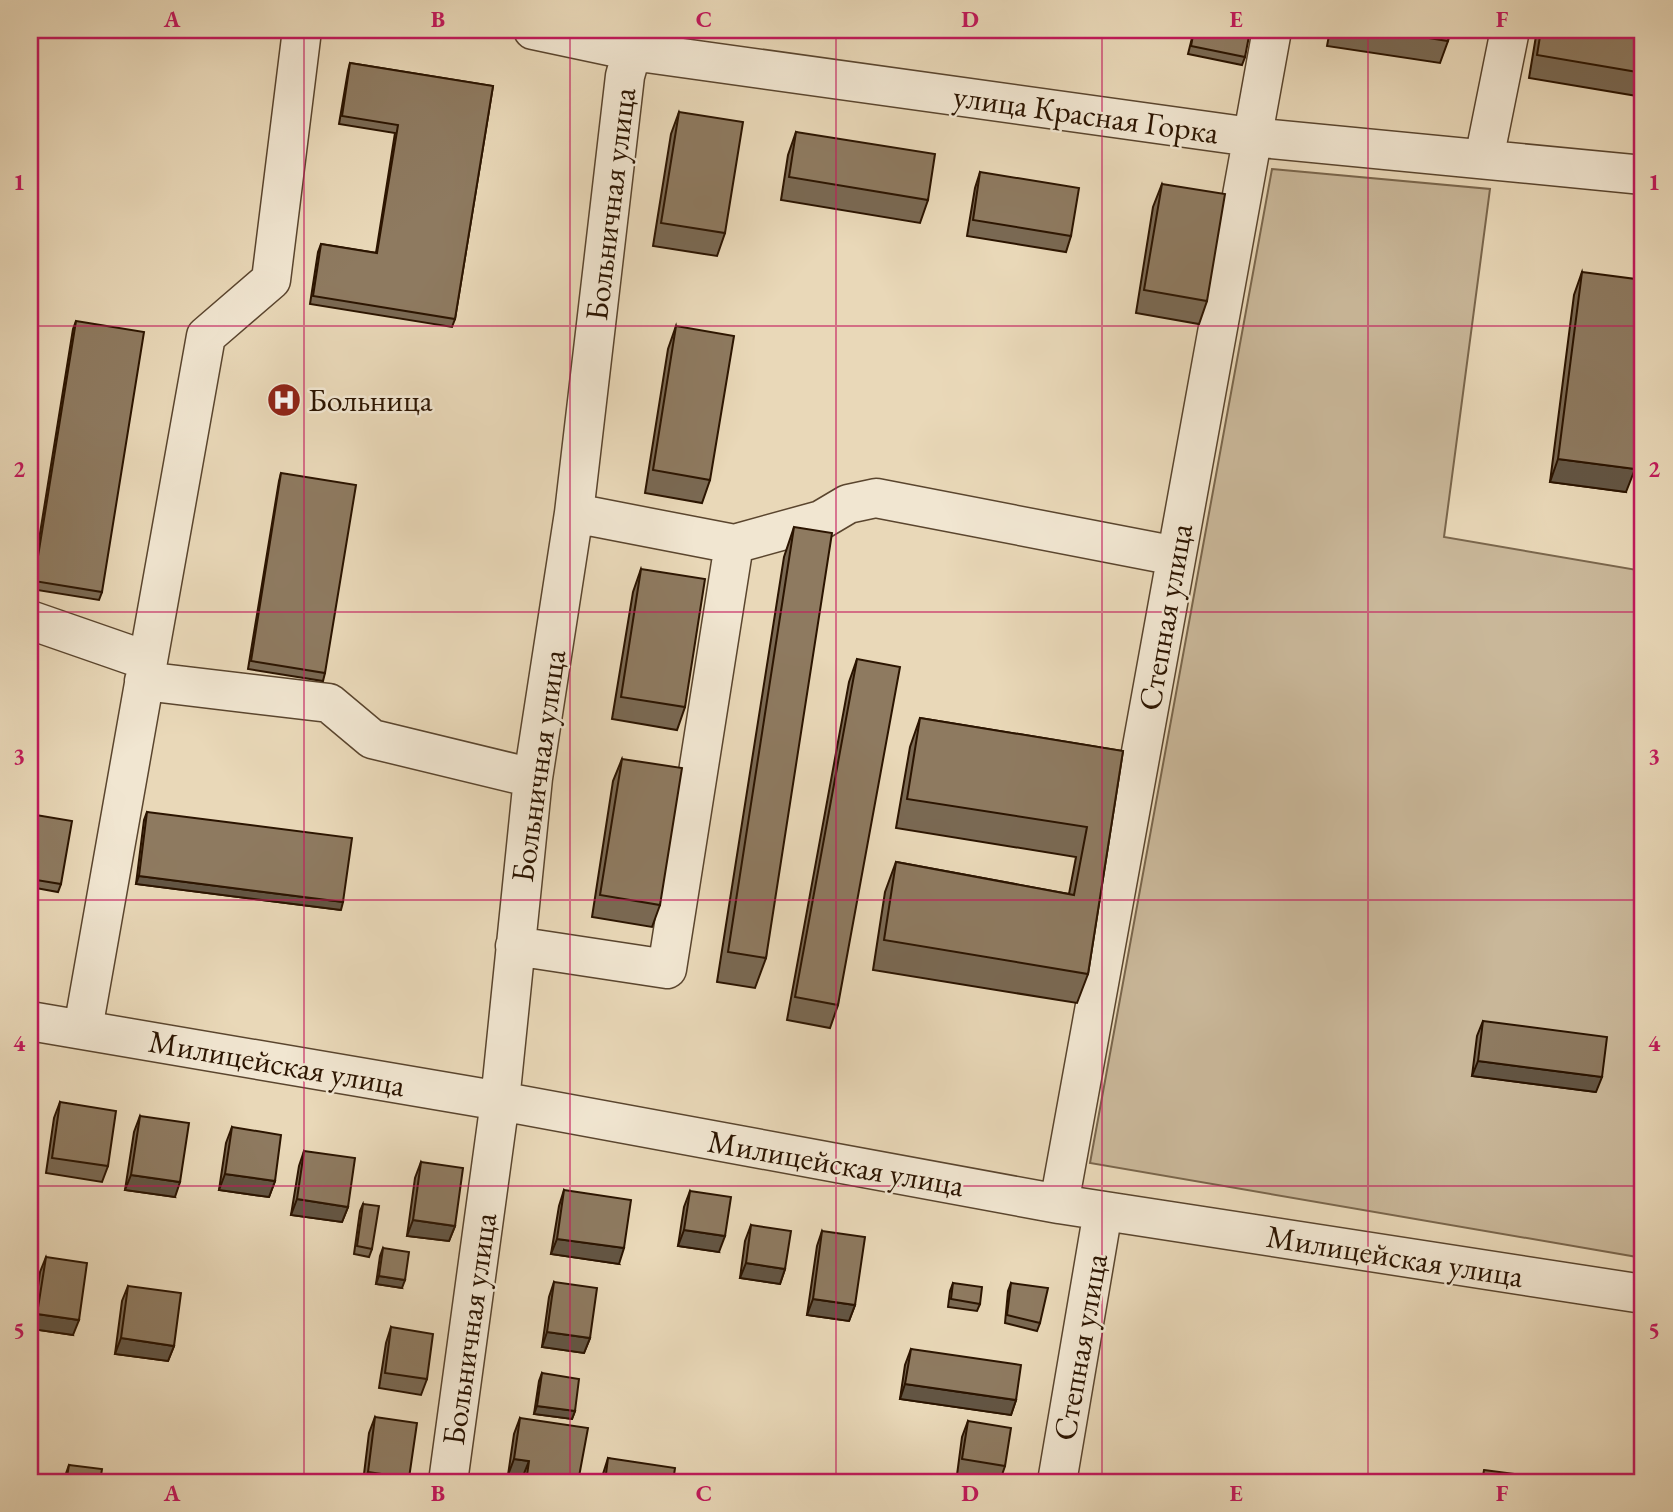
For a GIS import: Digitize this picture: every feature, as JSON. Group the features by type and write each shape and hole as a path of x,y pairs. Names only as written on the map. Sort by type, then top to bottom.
{"street":[{"path":"83,1029 206,336 271,280 302,30"},
{"name":"улица Красная Горка","path":"533,30 632,51 1251,137 1643,175"},
{"name":"Степная улица","path":"1059,1204 1272,30"},
{"path":"1484,159 1510,30"},
{"name":"Больничная улица","path":"448,1482 499,1101 533,778 574,513 625,76 632,51"},
{"path":"574,513 734,544 821,520 848,504 876,498 1176,556"},
{"path":"515,946 667,968 734,544"},
{"path":"30,620 146,671 329,704 372,739 533,778"},
{"name":"Милицейская улица","path":"30,1021 499,1101 1059,1204 1643,1294"},
{"name":"Степная улица","path":"1057,1482 1103,1211"}],"shaded area":[{"path":"1272,169 1490,189 1444,537 1643,571 1643,1258 1090,1163"}],"building":[{"path":"1194,30 1215,30 1249,36 1245,57 1191,46"},
{"path":"1379,30 1450,30 1448,41"},
{"path":"1541,30 1643,30 1643,73 1537,55"},
{"path":"350,63 493,86 455,319 313,296 321,244 377,253 398,125 342,116"},
{"path":"679,112 743,122 725,233 661,223"},
{"path":"796,132 935,154 928,200 789,177"},
{"path":"980,172 1079,188 1071,236 973,220"},
{"path":"1162,184 1225,194 1207,301 1144,290"},
{"path":"1582,272 1643,280 1643,402 1635,469 1558,459"},
{"path":"76,321 144,332 102,592 34,581"},
{"path":"676,326 734,336 710,480 653,470"},
{"path":"281,473 356,485 325,673 251,661"},
{"path":"794,527 832,533 766,958 728,952"},
{"path":"641,569 705,579 685,707 621,697"},
{"path":"857,659 900,667 838,1005 795,997"},
{"path":"920,718 1123,751 1088,974 884,940 896,862 1074,895 1087,827 907,799"},
{"path":"622,759 682,768 660,905 600,895"},
{"path":"147,812 352,838 343,902 139,876"},
{"path":"30,814 72,821 61,884 30,879"},
{"path":"1483,1021 1607,1037 1602,1077 1478,1061"},
{"path":"60,1102 116,1111 108,1166 52,1158"},
{"path":"140,1116 189,1123 180,1182 131,1175"},
{"path":"232,1127 281,1135 275,1181 225,1174"},
{"path":"304,1151 355,1158 348,1207 297,1199"},
{"path":"421,1162 463,1168 455,1226 413,1220"},
{"path":"564,1190 631,1200 624,1248 557,1239"},
{"path":"690,1191 731,1197 725,1236 684,1230"},
{"path":"363,1204 379,1206 372,1249 357,1246"},
{"path":"751,1225 791,1231 785,1269 746,1263"},
{"path":"822,1231 865,1237 855,1305 813,1299"},
{"path":"383,1248 409,1252 405,1280 379,1276"},
{"path":"46,1257 87,1263 79,1320 37,1314"},
{"path":"554,1282 597,1288 590,1338 547,1332"},
{"path":"953,1283 982,1287 980,1304 951,1299"},
{"path":"1011,1283 1048,1288 1040,1323 1007,1315"},
{"path":"128,1286 181,1293 174,1346 121,1338"},
{"path":"391,1327 433,1334 427,1379 385,1373"},
{"path":"911,1349 1021,1365 1016,1400 905,1384"},
{"path":"542,1373 579,1379 575,1411 537,1406"},
{"path":"375,1417 417,1423 409,1478 368,1472"},
{"path":"520,1418 588,1428 578,1482 526,1482 529,1461 514,1459"},
{"path":"968,1421 1011,1428 1005,1466 962,1459"},
{"path":"608,1458 675,1468 673,1482 605,1482"},
{"path":"69,1465 102,1469 100,1482 66,1482"},
{"path":"1484,1470 1552,1479 1552,1482 1482,1482"},
{"path":"30,1475 42,1477 41,1482 30,1482"}],"place":[{"name":"Больница","path":"284,400"}]}
